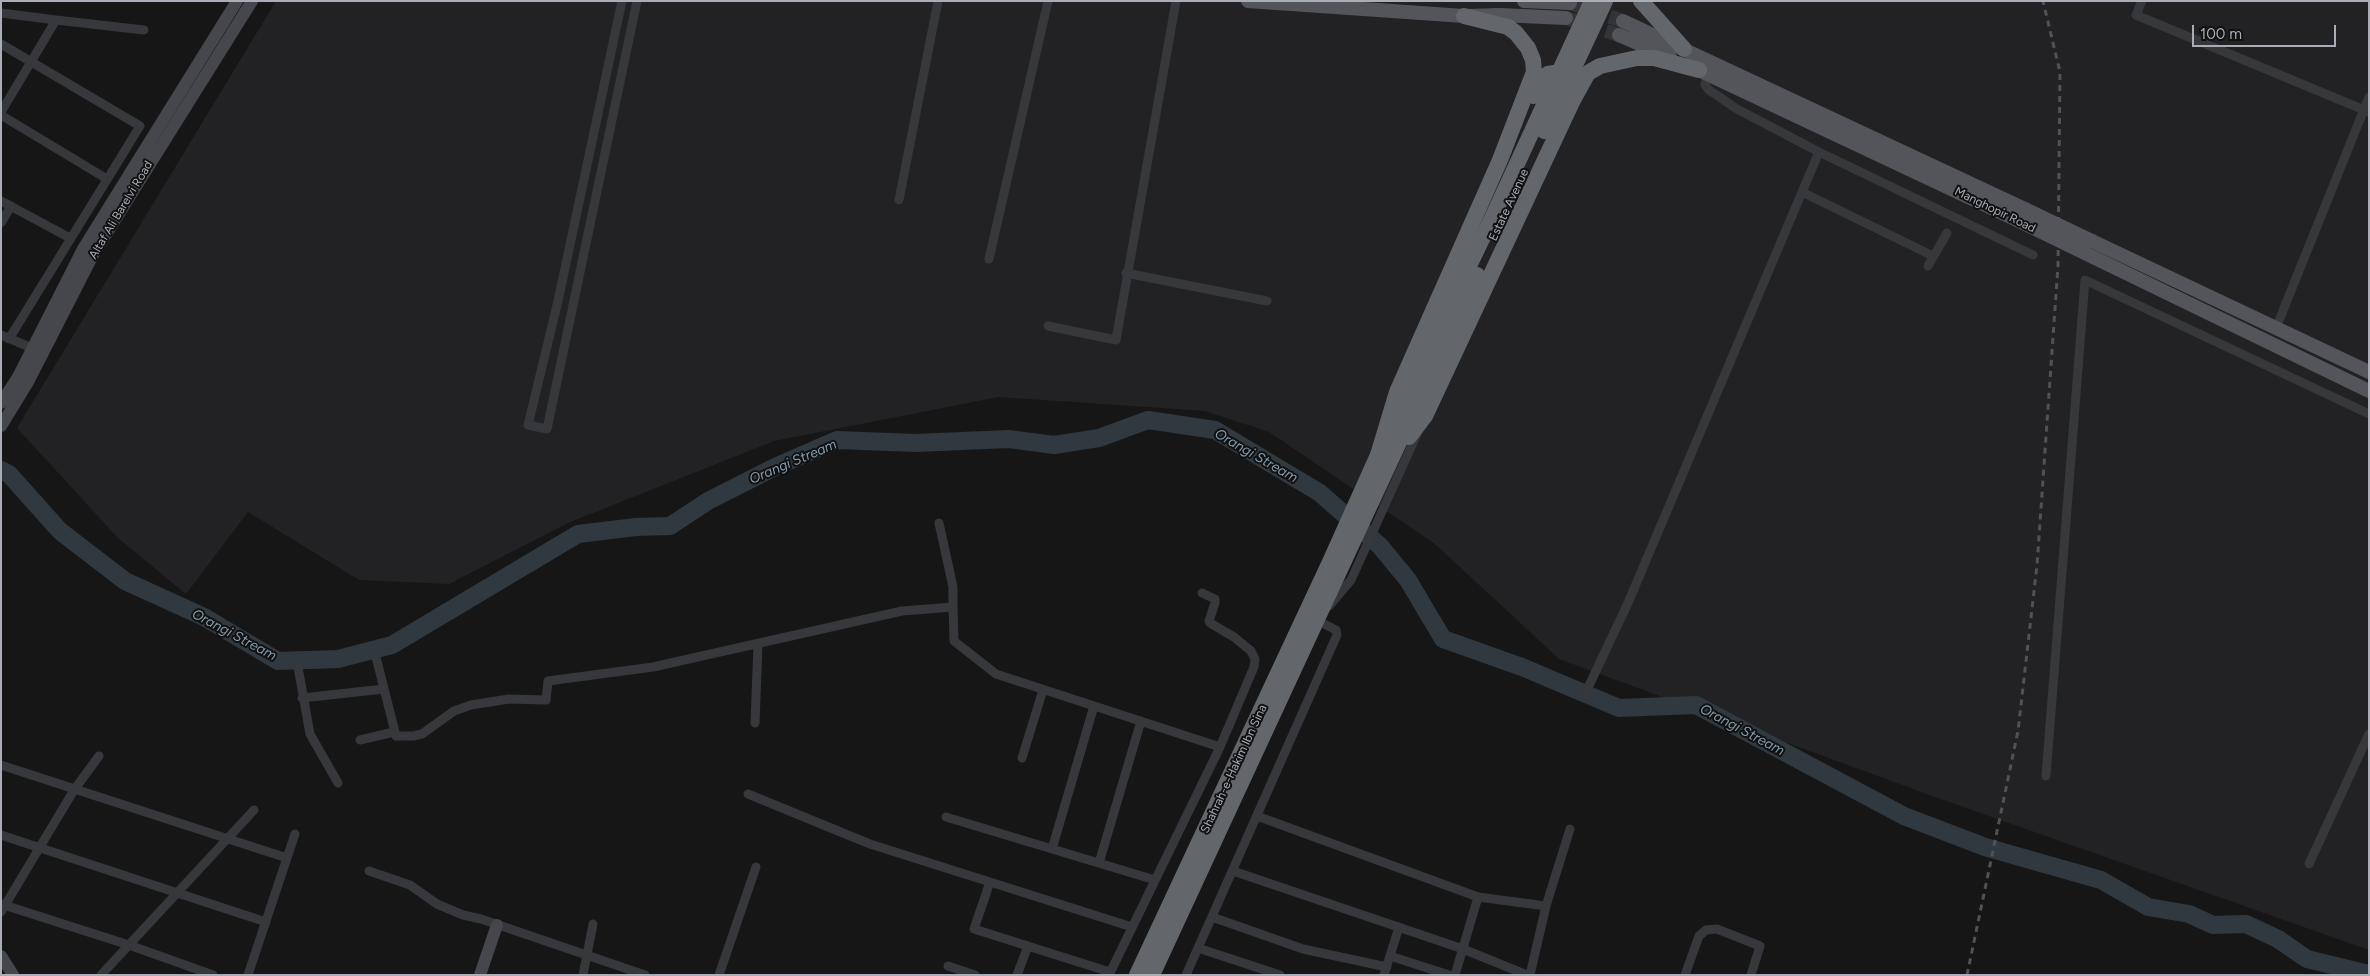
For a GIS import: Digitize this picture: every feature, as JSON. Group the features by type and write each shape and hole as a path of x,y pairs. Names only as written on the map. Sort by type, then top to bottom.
{"highway":[{"path":"1335,565 1488,225 1592,1"},
{"name":"Estate Avenue","path":"1420,413 1605,1"},
{"path":"1641,1 1664,24 1684,49"},
{"path":"1384,457 1397,392 1500,160 1534,72 1533,60 1523,40 1508,27 1464,16"},
{"path":"1384,457 1420,413 1588,73 1600,66 1618,61 1654,58 1704,72"},
{"path":"1500,160 1540,84 1548,74 1560,72 1571,78 1575,90 1572,102"},
{"name":"Shahrah-e-Hakim Ibn Sina","path":"1152,975 1316,620 1335,565"},
{"name":"Shahrah-e-Hakim Ibn Sina","path":"1137,975 1335,565"}],"main road":[{"name":"Altaf Ali Barelvi Road","path":"1,403 23,379 32,348 83,249 237,1"},
{"name":"Altaf Ali Barelvi Road","path":"1,426 23,379 93,255 252,1"},
{"path":"1248,1 1464,16 1500,14 1566,18"},
{"path":"1524,1 1570,3"},
{"name":"Manghopir Road","path":"1623,21 2022,215 2095,258 2369,390"},
{"name":"Manghopir Road","path":"1619,35 2022,215 2092,241 2369,372"},
{"path":"480,975 497,925"},
{"path":"1,956 13,975"}],"street":[{"path":"622,1 558,301 528,425 547,429 637,1"},
{"path":"899,200 938,1"},
{"path":"989,259 1048,1"},
{"path":"1048,326 1116,340 1126,273 1176,1"},
{"path":"2142,1 2136,15 2366,111"},
{"path":"1,13 144,30"},
{"path":"56,20 1,114 107,179"},
{"path":"1,44 140,126 5,337 32,348"},
{"path":"1704,72 1709,90 1736,108 1819,152 2034,255"},
{"path":"2276,328 2366,111 2369,97"},
{"path":"1585,694 1628,603 1819,152"},
{"path":"1802,192 1933,256"},
{"path":"1,201 70,238"},
{"path":"1,222 11,206"},
{"path":"1928,266 1947,233"},
{"path":"1126,273 1267,301"},
{"path":"2046,776 2085,280 2369,414"},
{"path":"558,301 573,304"},
{"path":"1186,975 1337,635 1336,630 1316,620 1351,580 1420,413"},
{"path":"939,523 953,587 954,640 996,674 1220,746"},
{"path":"990,882 974,929 1110,973 1220,746 1254,667 1254,659 1251,652 1234,637 1210,623 1216,603 1214,599 1202,593"},
{"path":"376,657 394,732 396,736 400,737 422,734 454,711 471,705 510,699 546,700 548,681 653,667 902,611 953,607"},
{"path":"755,723 758,644"},
{"path":"298,667 302,698 310,734 338,783"},
{"path":"302,698 384,689"},
{"path":"1022,758 1043,690"},
{"path":"1052,849 1094,706"},
{"path":"1098,863 1141,721"},
{"path":"360,740 394,732"},
{"path":"2309,864 2369,734"},
{"path":"99,756 74,790 2,907 129,945 213,975"},
{"path":"1,765 287,858"},
{"path":"748,794 870,844 1132,927"},
{"path":"101,975 254,810"},
{"path":"1257,816 1478,897 1546,906"},
{"path":"946,817 1155,880"},
{"path":"1233,871 1463,949 1528,975 1546,906 1570,829"},
{"path":"248,975 295,834"},
{"path":"1,835 266,922"},
{"path":"719,975 756,867"},
{"path":"369,871 410,885 437,904 451,911 645,975"},
{"path":"1455,975 1478,897"},
{"path":"1212,917 1303,949 1385,971 1399,927"},
{"path":"583,975 593,924"},
{"path":"1685,975 1699,936 1706,930 1718,928 1760,946 1751,975"},
{"path":"1017,975 1028,946"},
{"path":"1198,948 1251,970 1280,975"},
{"path":"1390,956 1449,975"},
{"path":"948,966 975,975"}],"shaded area":[{"path":"276,1 2369,1 2369,950 1935,797 1559,659 1435,544 1269,432 1205,411 999,397 774,441 568,523 449,584 359,580 248,512 186,594 118,538 17,428"}],"waterway":[{"name":"Orangi Stream","path":"1,470 9,474 60,531 125,581 204,617 278,661 338,659 392,645 578,534 636,527 670,526 708,501 775,467 837,440 915,443 1009,439 1054,445 1099,438 1148,420 1215,430 1320,493 1380,546 1408,580 1443,639 1522,667 1619,708 1696,705 1904,816 1985,847 2101,880 2148,907 2189,914 2213,925 2246,924 2278,939 2307,959 2369,974"}],"tunnel":[{"path":"1570,3 1623,21"},
{"path":"1566,18 1619,35"}],"railway":[{"path":"1967,975 2018,731 2037,565 2058,266 2060,72 2043,1"}]}
